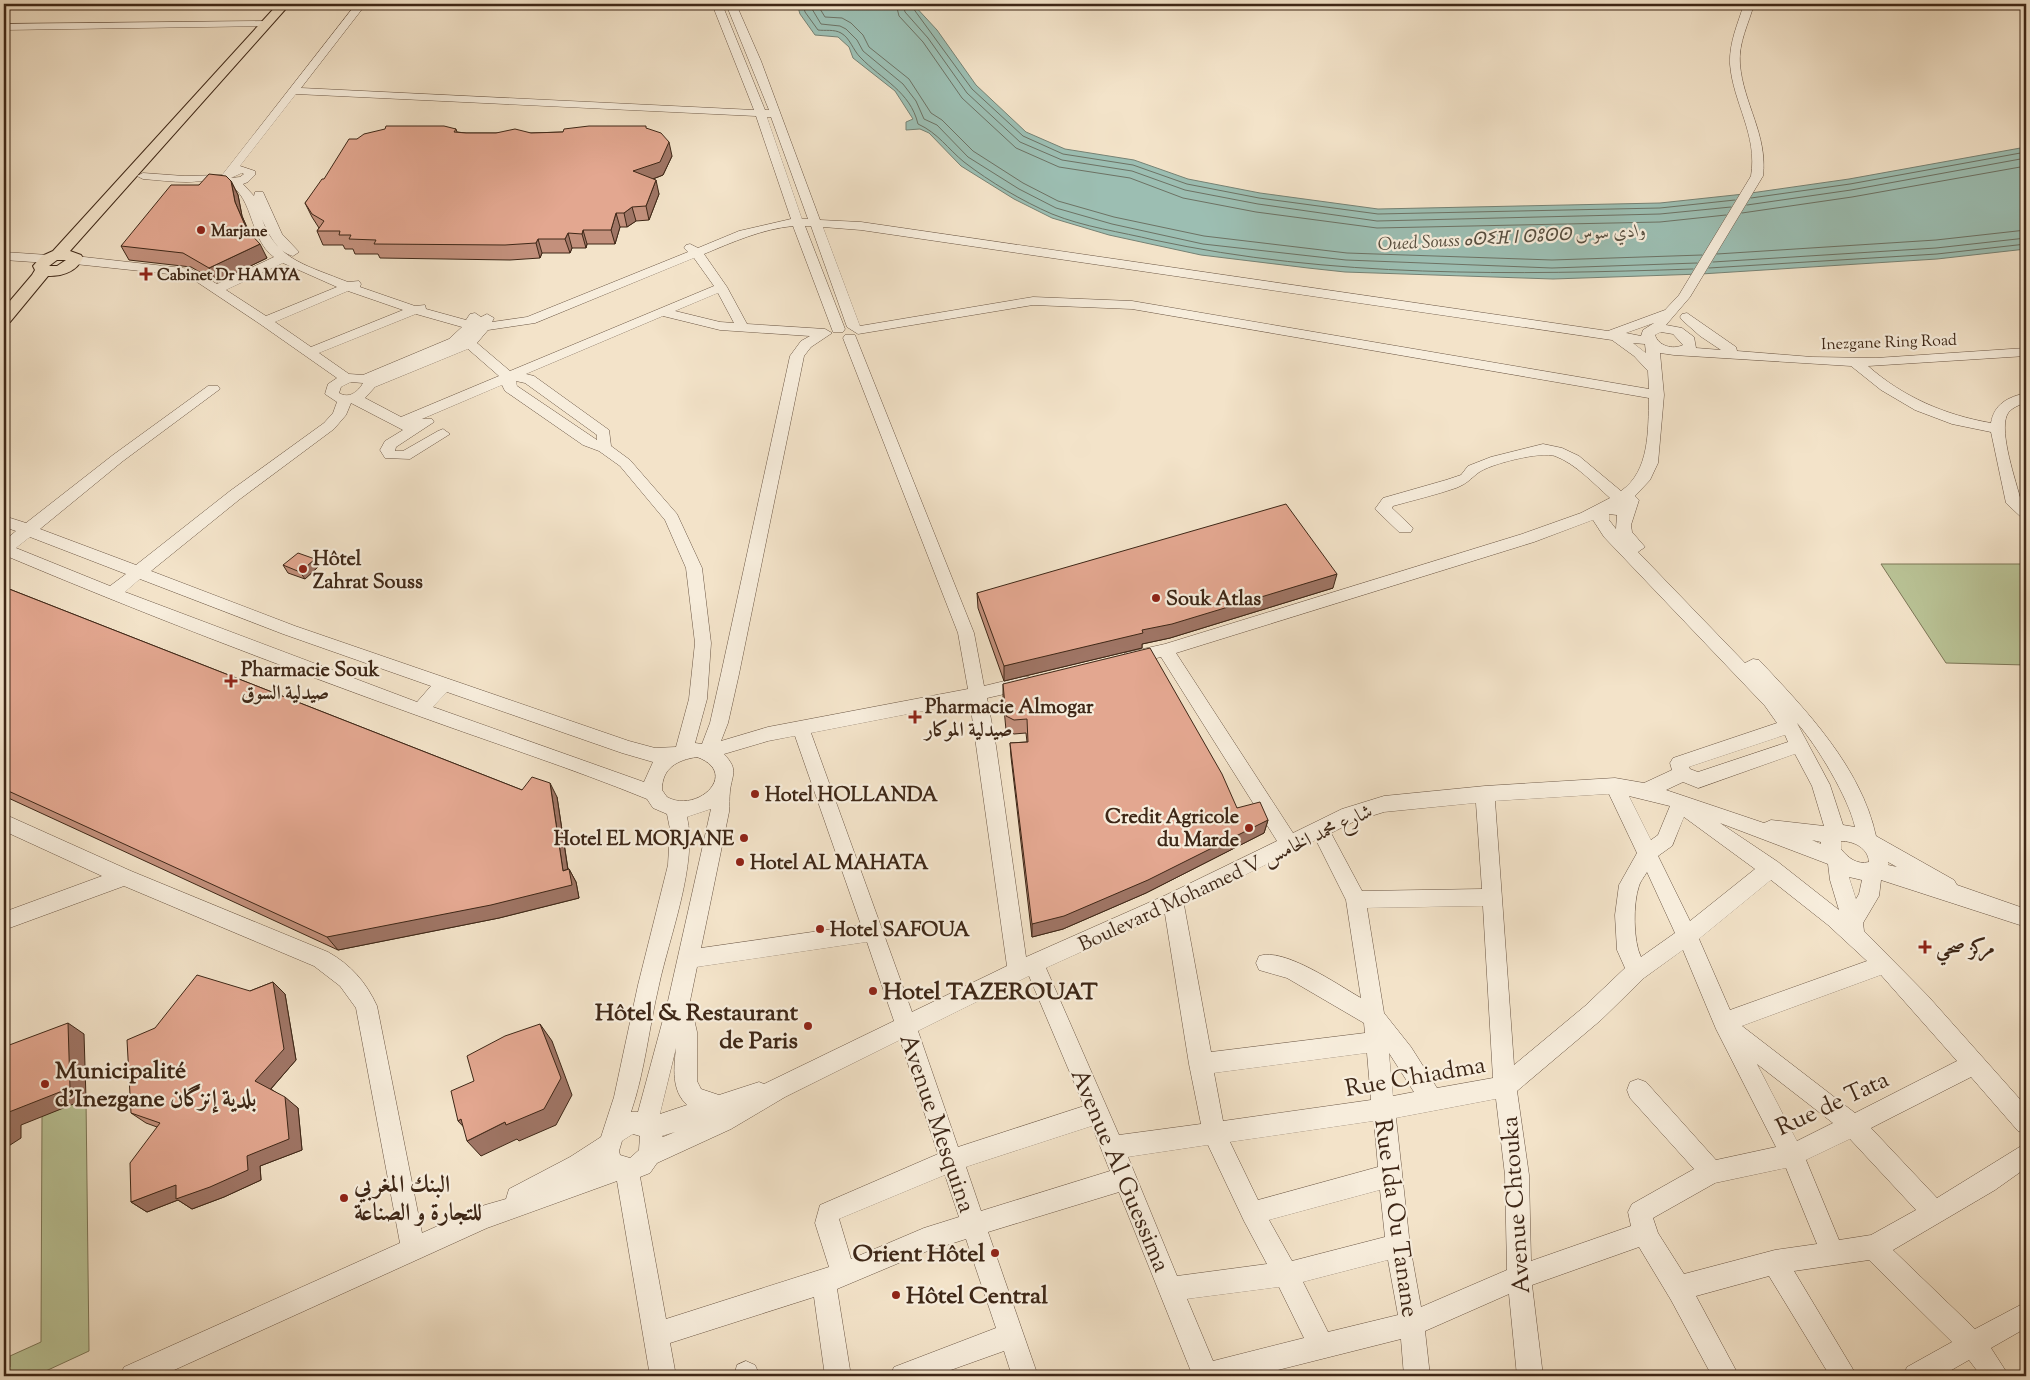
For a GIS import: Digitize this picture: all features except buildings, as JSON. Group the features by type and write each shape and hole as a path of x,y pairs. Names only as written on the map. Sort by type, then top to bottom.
{"main road":[{"path":"4,330 58,263 284,4"},
{"path":"4,318 143,176 294,4"}],"street":[{"path":"143,176 207,180 247,174 301,88 361,4"},
{"path":"228,178 301,88 373,4"},
{"path":"717,4 760,110 794,212 844,331"},
{"path":"731,4 774,110 813,220 844,331"},
{"path":"1749,4 1740,28 1735,70 1756,138 1760,165 1753,185 1684,297 1651,337 1657,395 1654,436 1648,470 1635,488 1625,509 1627,538 1809,724 1861,812 1868,842 1878,854 1878,866 1874,870 1869,896 1854,927"},
{"path":"4,27 265,24"},
{"path":"301,88 774,110"},
{"path":"247,174 255,184 269,222 280,242 288,250 355,284"},
{"path":"228,178 246,191 262,238 283,258 422,307 479,321 530,320"},
{"path":"465,341 479,321 535,310 693,250 778,224 794,212"},
{"path":"107,592 308,433 352,389 465,341 530,320 772,215 794,212 813,220 838,224 1610,335 1651,337 1672,329 1684,345"},
{"path":"693,250 721,287 743,328"},
{"path":"4,256 151,272 183,278 408,426 442,441"},
{"path":"217,290 283,258"},
{"path":"4,264 58,263 186,271 310,352 352,389 423,419 442,441"},
{"path":"265,321 355,284"},
{"path":"442,441 405,456 390,455 386,450 408,426 508,376 721,287"},
{"path":"1656,372 1684,345 1687,317 1684,297"},
{"path":"708,752 719,723 797,356 806,344 844,331 1033,301 1132,305 1306,333 1657,395"},
{"path":"310,352 422,307"},
{"path":"1610,335 1672,311"},
{"path":"662,312 720,326 844,331"},
{"path":"1687,317 1704,333 1731,350"},
{"name":"Avenue Al Guessima","path":"844,331 966,634 1026,968 1098,1113 1205,1376"},
{"path":"1610,335 1631,347 1656,372"},
{"path":"1651,337 1666,350 1684,345"},
{"path":"465,341 508,376 510,388 588,442 604,448 625,463 672,518 694,568 703,643 698,699 679,753 657,769 652,786 654,794"},
{"name":"Inezgane Ring Road","path":"1684,345 1731,350 1754,355"},
{"name":"Inezgane Ring Road","path":"1684,345 1818,362 1855,362 2026,352"},
{"path":"1855,362 1889,392 1962,424 1997,430"},
{"path":"213,389 118,458 4,549 107,592 420,710 608,776 654,794 666,806 675,809 700,807 720,792"},
{"path":"2026,397 2009,404 2000,412 1997,430 2014,503 2026,513"},
{"path":"1405,528 1383,509 1388,502 1451,484 1466,478 1473,468 1496,460 1544,449 1557,451 1574,459 1625,509"},
{"path":"1111,662 1165,650 1376,586 1596,515 1625,509"},
{"path":"1596,515 1625,509"},
{"path":"1596,515 1610,533 1771,702 1789,726 1821,785 1835,835"},
{"path":"4,521 289,630 628,748 655,755 708,752 756,736 978,695 1036,680"},
{"path":"1165,650 1290,845"},
{"path":"420,710 444,684"},
{"path":"1682,774 1679,764 1789,726"},
{"name":"Avenue Mesquina","path":"801,728 874,932 1025,1376"},
{"path":"1645,791 1682,774 1698,780 1800,745"},
{"path":"134,1376 485,1217 644,1162 650,1155 654,1141 648,1128 661,1062 679,1001 720,812 720,792 726,773 718,757 708,752"},
{"path":"1615,786 1687,936 1725,1024 1792,1155 1833,1254"},
{"name":"Boulevard Mohamed V شارع محمد الخامس","path":"650,1155 723,1121 777,1089 1026,968 1173,901 1349,815 1384,804 1485,794 1615,786 1645,791 1757,828 1796,845 1837,859"},
{"name":"Avenue Chtouka","path":"1485,794 1494,897 1505,1087 1518,1175 1519,1277 1530,1376"},
{"path":"1636,971 1627,950 1625,914 1629,885 1647,854 1665,840 1680,804 1854,927 1884,965 2026,1123"},
{"path":"623,1169 613,1165 609,1159 611,1139 625,1097 648,985 678,865 680,829 675,809"},
{"path":"4,822 124,877 321,959 349,978 366,1006 413,1248"},
{"name":"Boulevard Mohamed V شارع محمد الخامس","path":"1757,828 1835,835"},
{"name":"Rue Ida Ou Tanane","path":"1320,829 1356,900 1374,1017 1398,1246 1412,1324 1416,1376"},
{"path":"1960,895 1851,833 1835,835 1831,838 1830,848 1837,859 1852,869 1860,871 1874,870 1960,895 2026,918"},
{"path":"1837,859 1840,889 1854,927"},
{"name":"Rue Chiadma","path":"1111,1148 1383,1109 1505,1087 1593,1013 1636,971 1687,936 1771,868"},
{"path":"4,921 124,877"},
{"path":"1356,900 1494,897"},
{"path":"1173,901 1200,1064 1214,1133 1252,1213 1286,1274 1321,1345"},
{"path":"688,959 874,932"},
{"path":"1266,963 1292,970 1374,1017 1403,1054 1432,1100"},
{"path":"1725,1024 1884,965"},
{"path":"679,1001 686,1034 684,1076 686,1088 693,1098 704,1104 718,1105"},
{"path":"1725,1024 1853,1125 1935,1213"},
{"path":"1200,1064 1376,1042"},
{"name":"Rue de Tata","path":"1645,1233 1640,1220 1640,1212 1712,1172 1792,1155 1911,1097 1973,1064"},
{"name":"Boulevard Mohamed V شارع محمد الخامس","path":"648,1128 718,1105 777,1089"},
{"path":"1638,1090 1712,1172"},
{"path":"838,1376 833,1277 827,1222 828,1213 950,1160 1098,1113"},
{"path":"485,1217 512,1200 578,1165 627,1125 640,1124 648,1128"},
{"path":"1679,1288 1775,1262 1873,1247 1935,1213 2026,1154"},
{"path":"623,1169 663,1376"},
{"path":"1252,1213 1391,1175"},
{"path":"656,1335 833,1277 924,1240 1124,1179"},
{"path":"1205,1376 1321,1345 1412,1324 1519,1277 1645,1233 1679,1288 1726,1376"},
{"path":"1171,1289 1286,1274 1398,1246"},
{"path":"1873,1247 1974,1345 1996,1376"},
{"path":"1775,1262 1844,1376"},
{"path":"1916,1376 2026,1314"},
{"path":"903,1376 955,1355 1011,1336"}],"green space":[{"path":"1881,564 2026,564 2026,665 1946,663"},
{"path":"86,1099 89,1351 35,1376 6,1376 6,1369 10,1367 10,1356 41,1342 42,1116"}],"water":[{"name":"Oued Souss ⴰⵙⵉⴼ ⵏ ⵙⵓⵙⵙ وادي سوس","path":"797,4 913,4 937,30 976,85 1026,132 1065,149 1134,160 1188,179 1260,193 1378,209 1660,203 1744,194 1849,179 2026,147 2026,249 1937,259 1701,274 1553,279 1345,272 1201,255 1109,235 1052,218 1014,199 961,166 929,133 920,129 906,130 906,122 913,119 895,91 853,58 849,47 838,37 815,35 800,14"}],"place":[{"name":"Marjane","path":"201,230"},
{"name":"Cabinet Dr HAMYA","path":"146,274"},
{"name":"Hôtel Zahrat Souss","path":"303,569"},
{"name":"Souk Atlas","path":"1156,598"},
{"name":"Pharmacie Souk صيدلية السوق","path":"231,681"},
{"name":"Pharmacie Almogar صيدلية الموكار","path":"915,717"},
{"name":"Hotel HOLLANDA","path":"755,794"},
{"name":"Credit Agricole du Marde","path":"1249,828"},
{"name":"Hotel EL MORJANE","path":"744,838"},
{"name":"Hotel AL MAHATA","path":"740,862"},
{"name":"Hotel SAFOUA","path":"820,929"},
{"name":"مركز صحي","path":"1925,947"},
{"name":"Hotel TAZEROUAT","path":"873,991"},
{"name":"Hôtel & Restaurant de Paris","path":"808,1026"},
{"name":"Municipalité d'Inezgane بلدية إنزگان","path":"45,1084"},
{"name":"البنك المغربي للتجارة و الصناعة","path":"344,1198"},
{"name":"Orient Hôtel","path":"995,1253"},
{"name":"Hôtel Central","path":"896,1295"}]}
